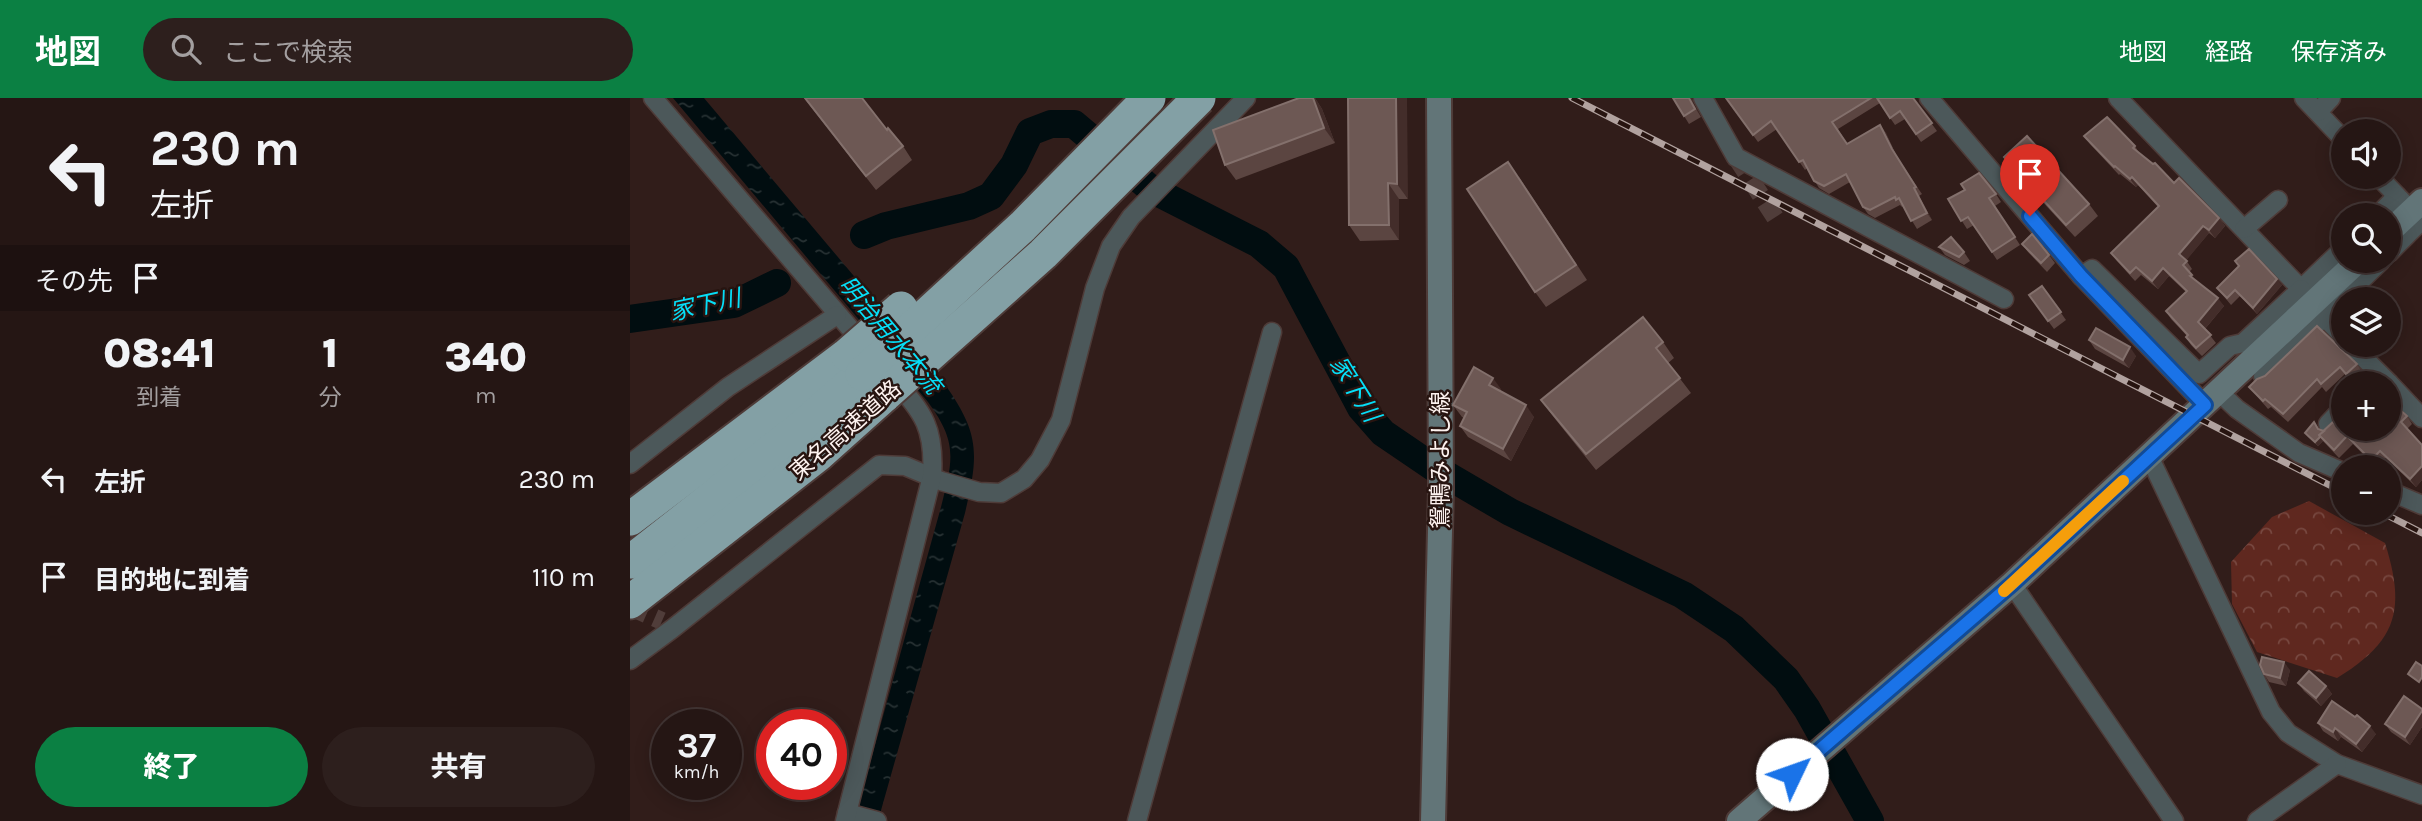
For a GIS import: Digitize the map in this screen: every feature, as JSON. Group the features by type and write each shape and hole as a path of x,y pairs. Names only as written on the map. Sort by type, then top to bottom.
{"highway":[{"name":"東名高速道路","path":"630,562 865,375 1023,226 1146,98"},
{"name":"東名高速道路","path":"630,602 818,455 865,375 1043,254 1199,98"},
{"path":"630,519 865,375"},
{"path":"630,614 711,540"}],"street":[{"path":"653,98 915,403 929,427 937,479 846,817 877,821"},
{"path":"630,660 667,625 879,465 905,466 979,492 1001,493 1024,479 1040,460 1060,420 1095,288 1111,246 1131,217 1246,98"},
{"name":"鴛鴨みよし線","path":"1433,821 1441,489 1439,98"},
{"path":"1703,98 1736,157 2004,299"},
{"path":"1929,98 2081,276 2211,398 2236,409 2299,453 2331,467"},
{"path":"2118,98 2301,289"},
{"path":"2304,98 2331,126"},
{"path":"2318,112 2331,98"},
{"path":"2392,189 2416,212"},
{"path":"2244,229 2278,200"},
{"path":"2401,223 2416,212"},
{"path":"2401,235 2416,212"},
{"path":"2081,276 2092,269 2199,374 2230,346 2243,343 2331,260"},
{"path":"1739,821 2012,584 2345,273"},
{"path":"2263,376 2369,273"},
{"path":"630,464 728,387 837,315"},
{"path":"2324,317 2331,324"},
{"path":"1137,821 1272,332"},
{"path":"2361,357 2373,371"},
{"path":"2401,399 2422,418"},
{"path":"2328,424 2331,421"},
{"path":"2149,456 2271,712 2288,733 2337,764 2422,795"},
{"path":"2401,496 2422,505"},
{"path":"2012,584 2174,821"},
{"path":"2257,821 2337,764"}],"green space":[{"path":"2309,501 2331,513 2331,525 2352,525 2385,543 2395,587 2391,622 2373,651 2337,678 2257,652 2232,604 2231,562 2272,517"}],"water":[{"name":"明治用水本流","path":"673,98 704,98 944,383 970,431 974,459 965,513 878,821 854,821 941,507 950,463 948,441 938,416 928,402"}],"building":[{"path":"805,98 862,98 903,146 866,176"},
{"path":"1299,98 1313,98 1324,128 1225,165 1213,130"},
{"path":"1348,98 1396,98 1397,184 1388,183 1389,225 1349,225"},
{"path":"1673,98 1689,98 1695,109 1684,116"},
{"path":"1726,98 1871,98 1832,122 1847,144 1880,125 1916,187 1914,188 1927,213 1911,221 1899,198 1896,200 1895,197 1870,210 1863,207 1846,174 1824,186 1814,181 1803,160 1799,162 1771,121 1753,135"},
{"path":"1877,98 1913,98 1932,123 1916,134 1900,111 1890,118"},
{"path":"2107,117 2135,146 2133,148 2155,163 2174,183 2179,178 2219,218 2209,230 2203,226 2179,254 2187,261 2183,265 2192,275 2190,276 2218,298 2198,322 2211,335 2196,348 2166,311 2187,291 2163,268 2152,281 2136,267 2130,273 2111,253 2159,206 2132,177 2130,179 2114,167 2084,136"},
{"path":"2027,136 2089,204 2066,225 2004,157"},
{"path":"1508,162 1576,265 1535,292 1467,189"},
{"path":"1979,173 1996,194 1989,198 2015,237 1992,252 1968,217 1961,221 1948,199 1965,190 1961,184"},
{"path":"2032,234 2049,255 2041,263 2022,244"},
{"path":"1951,237 1964,252 1959,257 1939,247"},
{"path":"2249,249 2277,279 2253,308 2235,290 2227,298 2217,288 2239,266 2235,261"},
{"path":"2042,286 2061,312 2048,321 2029,295"},
{"path":"1643,317 1663,342 1656,348 1680,378 1586,454 1541,400"},
{"path":"2317,326 2331,339 2331,357 2350,357 2357,364 2349,371 2343,371 2340,367 2331,371 2331,375 2321,384 2317,379 2283,414 2265,399 2263,401 2249,387 2265,376"},
{"path":"2096,328 2130,347 2123,360 2089,340"},
{"path":"1474,367 1493,378 1489,385 1526,405 1503,449 1460,426 1467,412 1453,405"},
{"path":"2401,411 2407,416 2401,422"},
{"path":"2314,422 2318,429 2324,431 2315,442 2305,433"},
{"path":"2401,422 2422,445 2422,466 2410,479 2401,471 2401,455 2384,455 2380,451 2376,455 2366,455 2352,441 2401,441"},
{"path":"2331,424 2331,441 2342,441 2334,450 2319,435"},
{"path":"2262,657 2284,662 2280,678 2264,674 2260,665"},
{"path":"2416,662 2422,666 2419,682 2408,674"},
{"path":"2309,671 2326,686 2316,698 2298,683"},
{"path":"2404,696 2422,709 2405,737 2385,724"},
{"path":"2332,701 2370,726 2356,744 2335,728 2333,732 2318,723"}],"waterway":[{"name":"家下川","path":"864,235 886,226 969,206 991,196 1014,165 1030,132 1051,124 1074,124 1151,189 1259,244 1286,267 1361,408 1383,433 1433,467 1510,512 1683,595 1734,629 1786,679 1807,709 1870,821"},
{"name":"家下川","path":"630,319 734,304 777,283"}],"tunnel":[{"path":"1736,157 1778,222"},
{"path":"630,607 662,621"}],"railway":[{"path":"1572,98 2331,486"},
{"path":"2401,522 2422,533"}],"slow traffic":[{"path":"2004,591 2123,481"}],"route":[{"path":"1792,774 2012,584 2205,405 2081,276 2030,216"}]}
